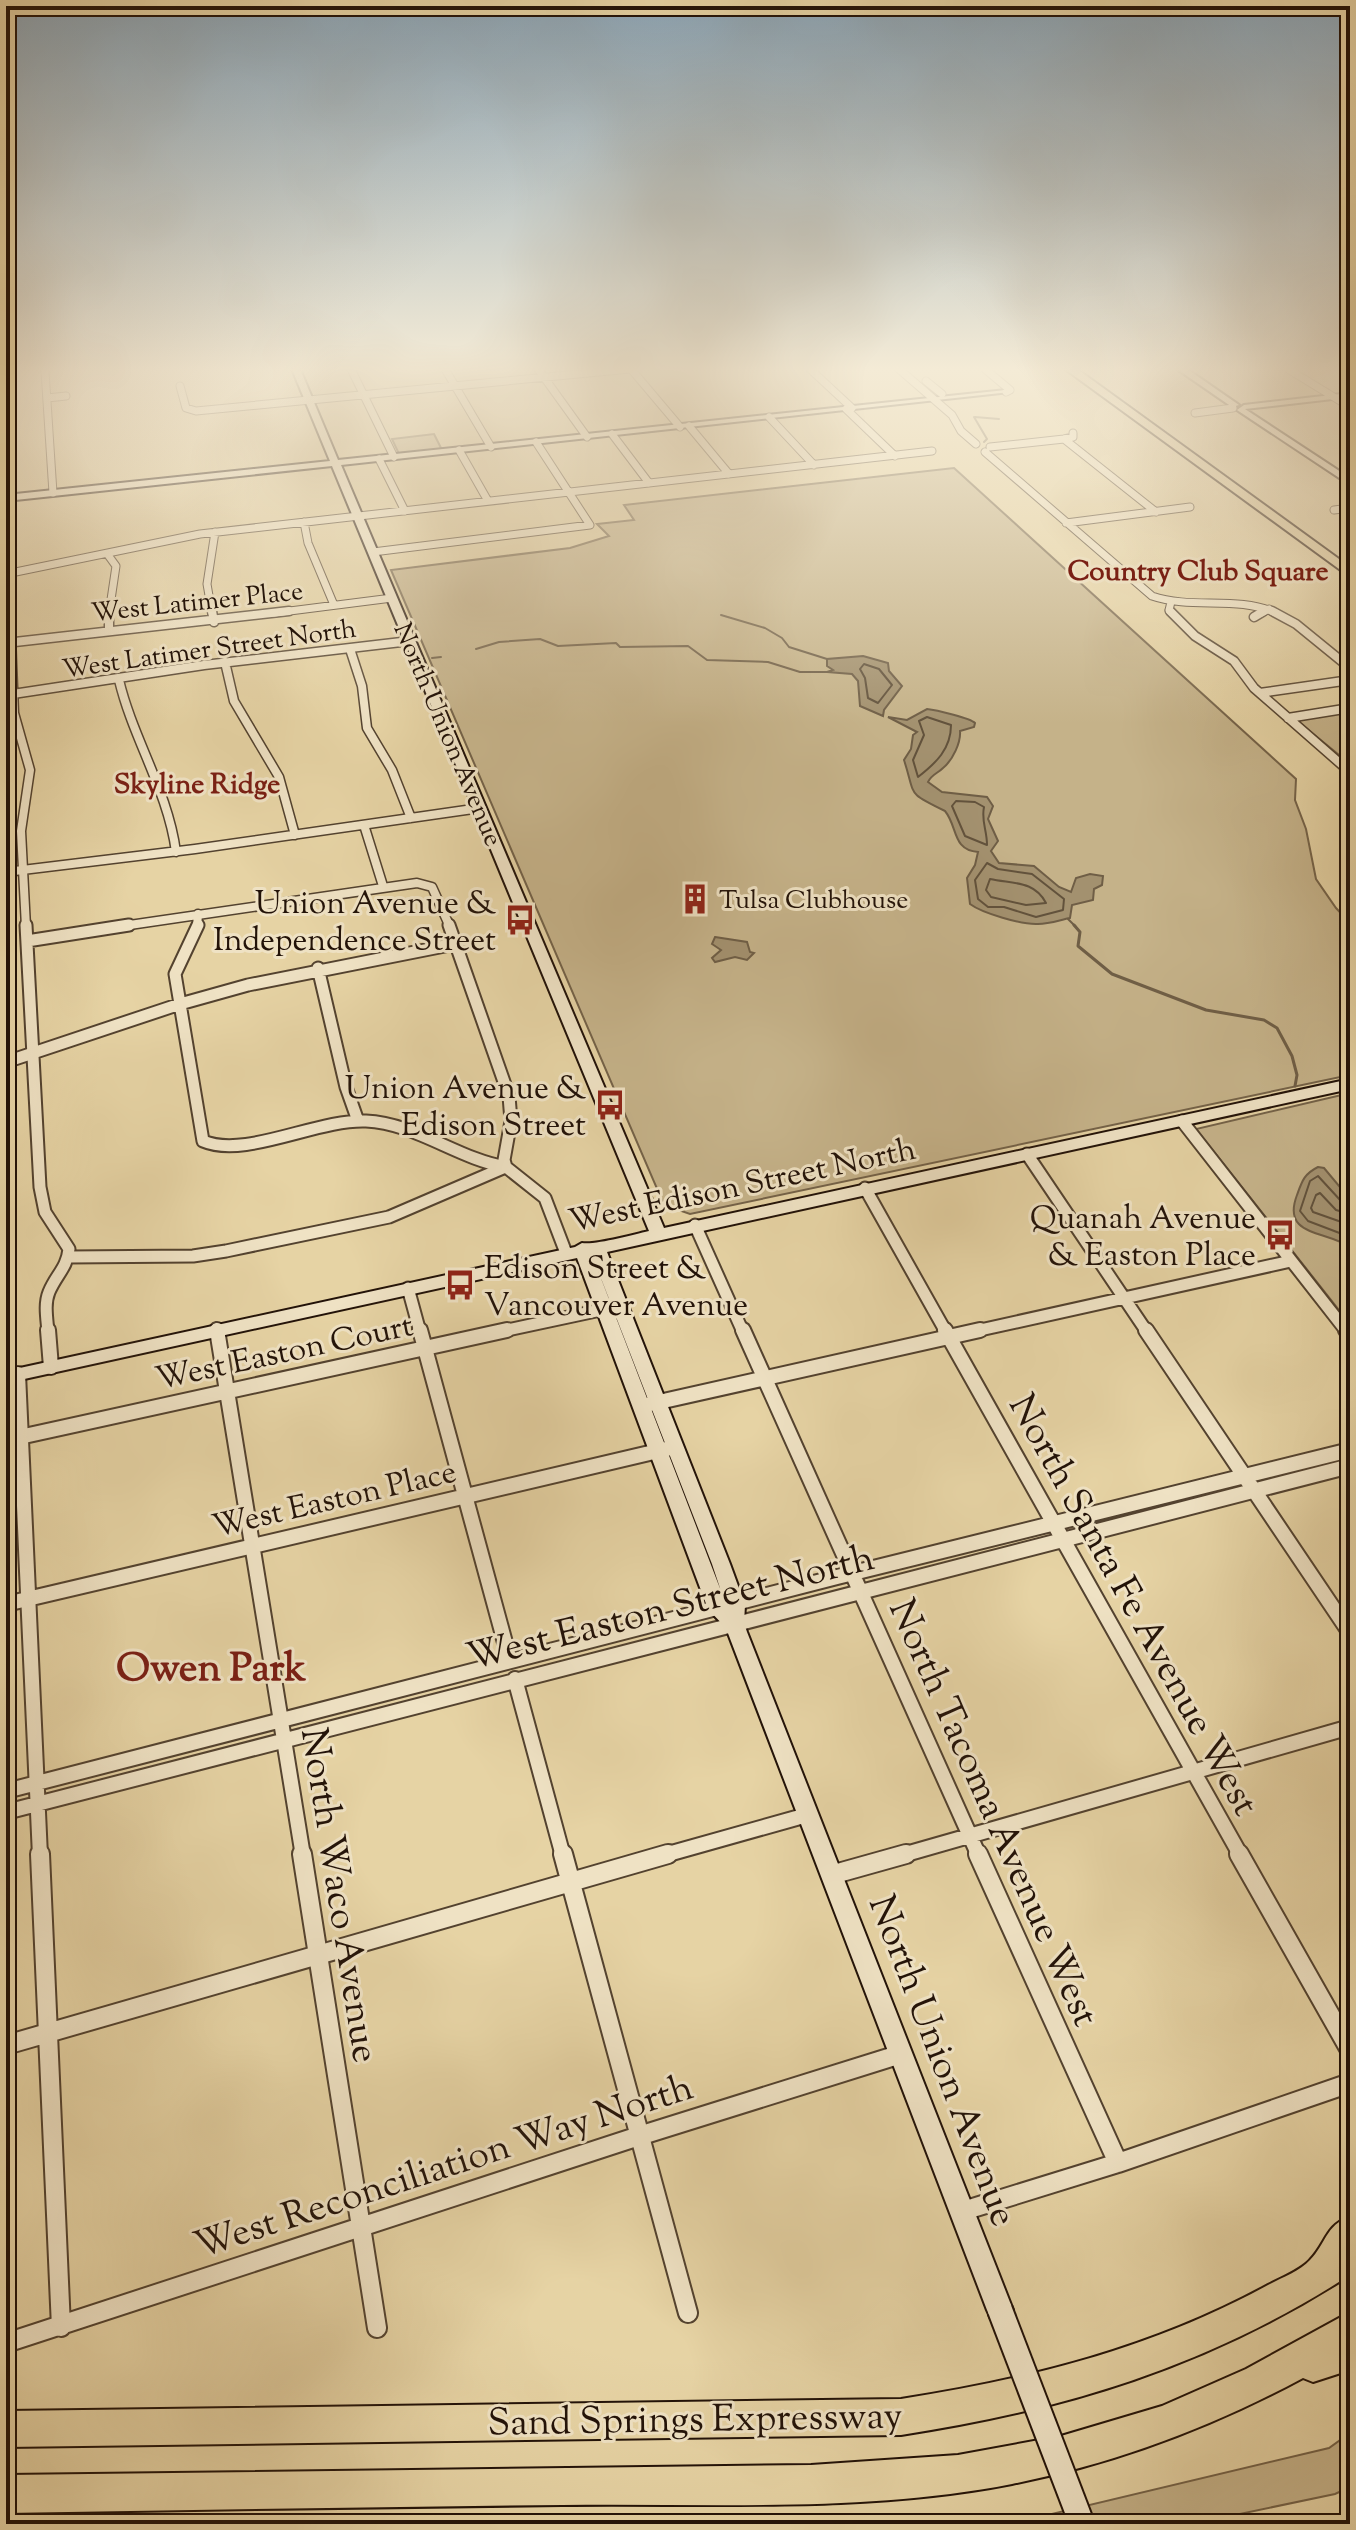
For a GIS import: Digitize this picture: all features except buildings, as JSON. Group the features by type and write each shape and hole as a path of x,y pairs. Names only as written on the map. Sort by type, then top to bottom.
{"highway":[{"path":"1232,487 1350,573"},
{"path":"1251,487 1350,558"},
{"path":"1315,2279 1350,2233"},
{"name":"Sand Springs Expressway","path":"6,2429 901,2417 985,2404 1134,2366 1220,2331 1315,2279 1350,2255"},
{"name":"Sand Springs Expressway","path":"6,2494 823,2483 913,2478 1002,2467 1101,2444 1199,2410 1262,2381 1350,2330"},
{"path":"1262,2381 1350,2352"}],"street":[{"path":"53,487 53,493"},
{"path":"6,498 109,487"},
{"name":"North Union Avenue","path":"346,487 658,1233"},
{"path":"393,487 405,511"},
{"path":"480,487 488,501"},
{"path":"373,552 590,525 566,487"},
{"path":"51,1367 46,1306 49,1292 69,1257 69,1249 49,1220 42,1199 22,870 22,822 30,770 15,724 8,642 11,572 63,566 154,542 215,532 613,487"},
{"path":"1028,487 1145,592 1171,602 1195,605 1233,602 1266,607 1287,618 1350,668"},
{"path":"1125,487 1156,512"},
{"path":"1066,523 1190,507"},
{"path":"1334,510 1350,508"},
{"path":"304,522 308,543 334,605"},
{"path":"214,622 207,584 215,532"},
{"path":"108,555 116,566 109,601 109,631"},
{"name":"West Latimer Place","path":"8,642 214,622 392,598"},
{"path":"1171,602 1171,615 1195,636 1234,661 1260,693 1349,770"},
{"path":"1254,617 1266,607"},
{"name":"West Latimer Street North","path":"13,694 225,662 410,641"},
{"path":"350,649 362,686 367,728 392,770 411,818"},
{"path":"225,662 234,701 279,777 295,835"},
{"path":"119,680 129,720 167,801 176,852"},
{"path":"1260,693 1350,680"},
{"path":"1288,718 1350,708"},
{"path":"6,872 176,852 480,808"},
{"path":"364,825 383,886"},
{"path":"27,941 383,886 427,885 438,894 509,1096 511,1121 504,1160 506,1167"},
{"path":"198,914 197,934 176,969 203,1141 229,1147 358,1121 380,1123 480,1164 506,1167 545,1198 582,1249"},
{"path":"6,1062 180,1004 318,968 455,944"},
{"path":"318,968 346,1087 358,1121"},
{"name":"West Edison Street North","path":"12,1375 1350,1084"},
{"path":"1182,1121 1350,1336"},
{"path":"1027,1154 1350,1633"},
{"path":"69,1257 193,1256 389,1217 506,1167"},
{"name":"North Santa Fe Avenue West","path":"865,1188 1350,2050"},
{"name":"North Tacoma Avenue West","path":"695,1225 1118,2163"},
{"name":"North Union Avenue","path":"582,1249 613,1308 1082,2524"},
{"path":"650,1404 1291,1261"},
{"path":"408,1288 510,1661"},
{"name":"West Easton Court","path":"13,1438 613,1308"},
{"name":"North Waco Avenue","path":"217,1330 377,2328"},
{"path":"12,1375 13,1438 28,1599 61,2327"},
{"name":"West Easton Place","path":"6,1604 668,1449"},
{"name":"West Easton Street North","path":"6,1812 534,1674 852,1573 1350,1450"},
{"name":"West Easton Street North","path":"6,1791 528,1656 729,1612 860,1591 1350,1466"},
{"path":"528,1656 534,1674"},
{"path":"487,1667 492,1685"},
{"path":"515,1679 688,2313"},
{"path":"831,1875 1350,1727"},
{"path":"6,2045 48,2030 807,1815"},
{"name":"West Reconciliation Way North","path":"6,2343 639,2136 901,2054"},
{"path":"963,2211 1118,2163 1350,2083"}],"shaded area":[{"path":"784,487 975,487 1296,779 1295,800 1306,829 1316,879 1350,923 1350,1075 690,1214 664,1205 391,570 570,548 609,536 597,524 634,520 624,505"},
{"path":"1350,710 1350,764 1300,723 1299,718"},
{"path":"1350,1093 1350,1324 1196,1129"},
{"path":"1350,2433 1350,2487 1335,2494 1192,2524 1010,2524 1329,2448"}],"water":[{"path":"863,656 888,663 889,671 902,686 883,716 860,706 858,681 852,674 827,672 833,670 827,666 827,659"},
{"path":"927,709 975,723 974,727 960,731 953,756 928,782 942,792 987,797 993,806 988,819 998,841 991,851 999,863 1034,866 1059,887 1071,892 1076,878 1090,874 1103,876 1102,885 1094,889 1093,900 1072,905 1070,918 1031,924 993,915 970,904 967,878 978,852 964,847 945,811 914,792 904,760 917,732 888,717 907,720"},
{"path":"715,937 747,942 750,952 754,953 747,960 735,957 715,962 712,958 721,950 712,944"},
{"path":"1318,1167 1324,1168 1350,1199 1350,1247 1308,1230 1295,1218 1300,1186 1307,1175"}],"waterway":[{"path":"721,615 765,628 782,638 789,647 827,659"},
{"path":"476,649 499,642 540,639 558,646 616,643 620,647 688,646 707,660 768,662 800,672 827,672"},
{"path":"432,658 441,657"},
{"path":"1068,919 1074,925"},
{"path":"1074,925 1080,932 1078,946 1112,974 1206,1010 1264,1020 1277,1028 1292,1056 1297,1075 1295,1086"}],"place":[{"name":"Tulsa Clubhouse","path":"695,899"},
{"name":"Union Avenue & Independence Street","path":"520,920"},
{"name":"Union Avenue & Edison Street","path":"610,1105"},
{"name":"Quanah Avenue & Easton Place","path":"1280,1235"},
{"name":"Edison Street & Vancouver Avenue","path":"460,1285"}],"district":[{"name":"Country Club Square","path":"1198,570"},
{"name":"Skyline Ridge","path":"197,783"},
{"name":"Owen Park","path":"211,1666"}]}
